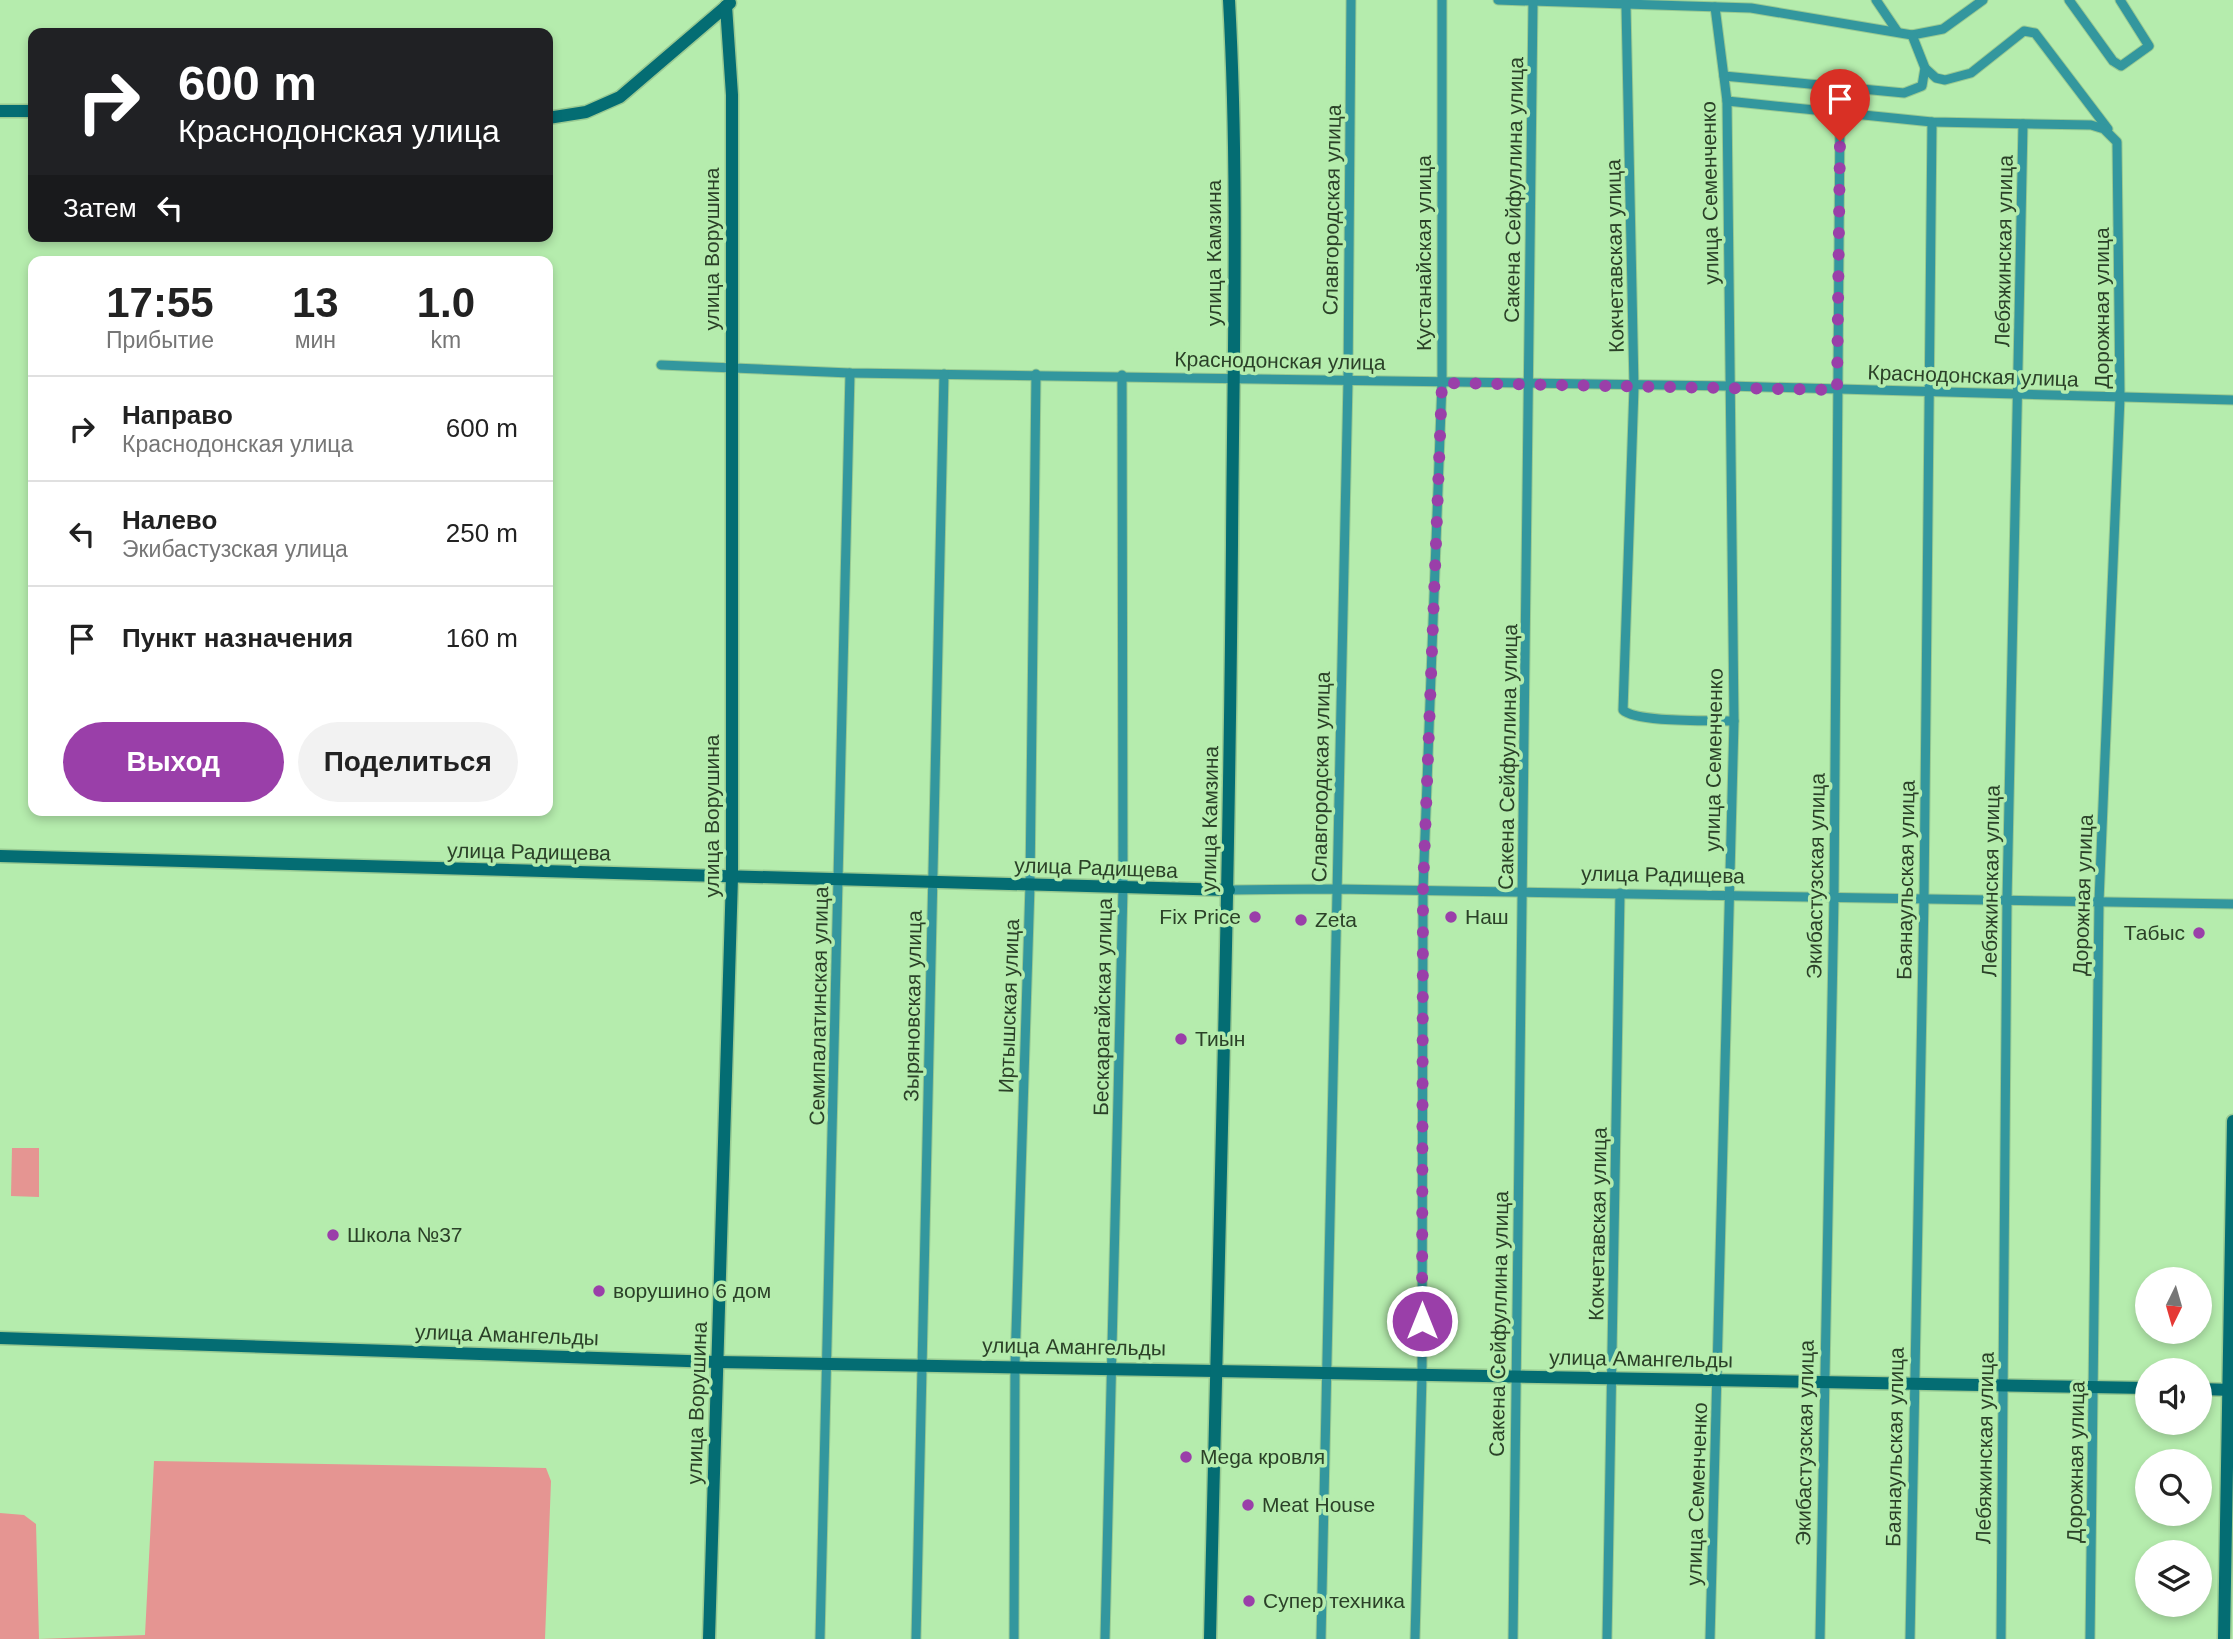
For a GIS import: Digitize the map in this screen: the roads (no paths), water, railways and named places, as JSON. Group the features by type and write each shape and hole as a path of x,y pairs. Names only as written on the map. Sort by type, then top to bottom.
{"street":[{"name":"улица Камзина","path":"1210,1639 1229,890 1233,70 1229,0"},
{"name":"Славгородская улица","path":"1321,1639 1348,381 1351,0"},
{"name":"Кустанайская улица","path":"1415,1639 1422,1375 1423,890 1442,383 1442,0"},
{"path":"1499,0 1715,7 1748,4 1912,35 1943,29 1983,0"},
{"path":"1876,0 1897,31"},
{"path":"2082,0 2071,3 2113,61 2126,65 2148,49 2149,42 2120,0"},
{"path":"553,117 586,112 620,97 725,2"},
{"name":"улица Ворушина","path":"709,1639 732,877 732,95 725,2"},
{"name":"Сакена Сейфуллина улица","path":"1513,1639 1533,2"},
{"name":"Кокчетавская улица","path":"1623,3 1634,387 1623,709 1627,714 1734,721"},
{"name":"улица Семенченко","path":"1710,1639 1734,721 1727,101 1715,7"},
{"path":"1912,35 1926,68 1936,78 1961,78 1971,74 2024,32 2035,33 2111,134"},
{"path":"1724,76 1904,93 1922,86 1926,68"},
{"path":"1727,101 1932,122 2091,125 2111,134"},
{"path":"0,111 28,111"},
{"name":"Экибастузская улица","path":"1820,1639 1822,1382 1834,897 1840,114"},
{"name":"Баянаульская улица","path":"1910,1639 1924,898 1932,122"},
{"name":"Лебяжинская улица","path":"2001,1639 2007,900 2020,394 2023,124"},
{"name":"Дорожная улица","path":"2090,1639 2099,901 2120,397 2119,152 2111,134"},
{"name":"Краснодонская улица","path":"661,365 850,373 1036,374 1634,387 1729,386 2233,400"},
{"name":"Семипалатинская улица","path":"820,1639 829,1363 850,373"},
{"name":"Зыряновская улица","path":"916,1639 944,374"},
{"name":"Иртышская улица","path":"1014,1639 1015,1365 1030,885 1036,374"},
{"name":"Бескарагайская улица","path":"1105,1639 1123,888 1122,376"},
{"name":"улица Радищева","path":"0,856 1123,888 1423,890 2233,904"},
{"name":"Кокчетавская улица","path":"1607,1639 1620,894"},
{"path":"2224,1639 2231,1390 2233,1121"},
{"name":"улица Амангельды","path":"0,1338 717,1362 1015,1365 2135,1388"},
{"path":"2212,1390 2231,1390"}],"place":[{"name":"Fix Price","path":"1255,917"},
{"name":"Наш","path":"1451,917"},
{"name":"Zeta","path":"1301,920"},
{"name":"Табыс","path":"2199,933"},
{"name":"Тиын","path":"1181,1039"},
{"name":"Школа №37","path":"333,1235"},
{"name":"ворушино 6 дом","path":"599,1291"},
{"name":"Mega кровля","path":"1186,1457"},
{"name":"Meat House","path":"1248,1505"},
{"name":"Супер техника","path":"1249,1601"}]}
